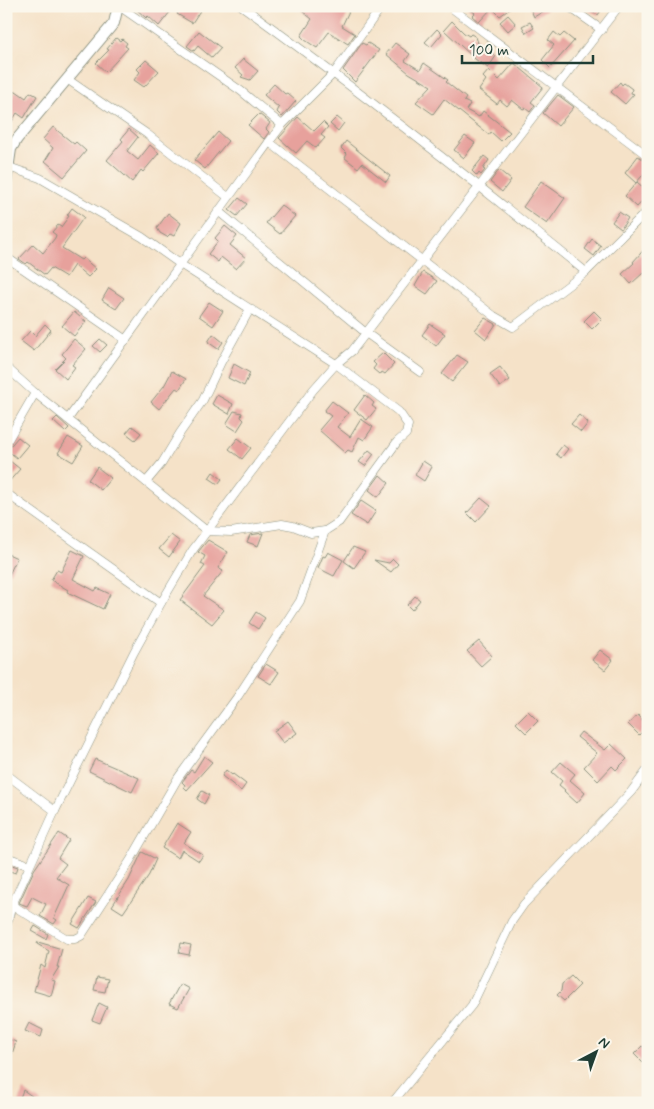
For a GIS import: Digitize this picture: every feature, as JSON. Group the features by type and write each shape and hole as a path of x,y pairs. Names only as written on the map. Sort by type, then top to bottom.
{"street":[{"path":"6,183 11,149 17,139 114,23 119,6 241,91 282,125"},
{"path":"242,6 334,73 480,186 586,272"},
{"path":"68,419 269,142 282,125 334,73 382,6"},
{"path":"449,6 648,156"},
{"path":"568,6 602,30"},
{"path":"6,927 12,904 55,811 161,603 192,551 313,390 366,333 619,6"},
{"path":"67,79 147,134 228,197"},
{"path":"269,142 494,316 513,327 586,272 648,210"},
{"path":"6,367 35,393 207,531 231,532 282,524 293,526 310,534 325,531 339,522 397,442 406,434 408,425 400,412 336,364 180,264 142,237 40,178 8,167"},
{"path":"218,211 366,333 420,372"},
{"path":"6,257 126,340"},
{"path":"146,482 162,463 202,400 250,309"},
{"path":"6,443 35,393"},
{"path":"6,492 161,603"},
{"path":"12,904 67,939 75,939 81,936 130,861 178,778 238,696 300,601 325,531"},
{"path":"392,1103 472,1005 512,921 524,904 630,792 648,769"},
{"path":"6,774 55,811"},
{"path":"6,857 30,865"}],"building":[{"path":"133,6 164,6 170,12 159,26 148,16 146,18"},
{"path":"182,6 203,6 192,23 177,14"},
{"path":"305,6 347,6 346,9 349,11 342,26 355,34 348,44 329,32 317,48 305,40 301,36 312,19 302,11"},
{"path":"466,6 514,6 500,16 492,8 479,22 472,16 475,13"},
{"path":"529,6 552,6 534,17"},
{"path":"579,6 604,6 598,15"},
{"path":"508,15 516,24 508,31 500,22"},
{"path":"452,21 464,33 476,37 478,43 486,49 489,47 493,52 496,56 488,68 475,59 444,30"},
{"path":"530,22 534,28 526,33 522,26"},
{"path":"437,29 442,34 431,47 425,42"},
{"path":"199,31 221,48 212,58 198,46 194,51 187,46"},
{"path":"554,32 560,37 564,33 574,41 550,68 542,60 554,45 548,40"},
{"path":"116,38 120,41 122,39 127,43 125,46 128,48 106,72 96,63 109,50 107,49"},
{"path":"362,43 366,45 368,43 379,50 355,82 343,70"},
{"path":"395,43 410,54 405,61 420,70 424,63 448,80 446,82 466,98 464,101 470,104 466,110 479,117 483,111 510,132 501,141 491,132 489,135 444,99 433,114 416,102 431,86 409,73 386,54"},
{"path":"243,59 258,71 250,80 241,77 243,75 235,68"},
{"path":"146,60 159,71 144,87 134,80 140,72 137,69"},
{"path":"514,63 543,87 531,102 535,105 530,112 512,100 507,106 500,100 497,104 479,90 486,80 483,77 489,70 499,80"},
{"path":"620,82 622,85 624,83 632,89 631,93 634,94 625,104 611,92"},
{"path":"274,84 296,101 282,117 277,112 279,108 264,95"},
{"path":"16,91 26,98 30,92 37,96 24,118 17,113 6,131 6,105"},
{"path":"558,95 574,107 558,126 543,113"},
{"path":"259,114 270,123 266,129 269,132 264,139 248,125"},
{"path":"298,117 314,131 323,122 328,127 321,135 325,138 316,148 307,141 296,153 279,138"},
{"path":"337,117 344,123 338,131 330,124"},
{"path":"53,127 86,151 64,177 45,161 53,148 43,139"},
{"path":"129,129 138,137 127,151 138,160 150,145 159,153 143,172 141,170 132,182 107,160 123,141 121,139"},
{"path":"218,132 228,141 205,169 194,160"},
{"path":"465,136 475,143 464,158 454,150"},
{"path":"346,141 390,176 386,182 362,163 358,168 345,158 347,154 341,148"},
{"path":"484,156 489,160 483,169 485,170 481,175 479,173 477,176 472,171"},
{"path":"638,156 648,162 648,169 636,183 625,173"},
{"path":"499,170 511,180 502,192 490,182"},
{"path":"541,181 565,198 547,224 523,207"},
{"path":"637,182 647,191 645,194 647,196 637,207 625,196"},
{"path":"239,198 247,204 237,216 229,210"},
{"path":"281,205 295,216 280,234 266,223"},
{"path":"72,208 84,217 62,248 81,260 83,258 96,269 88,277 74,265 66,277 51,268 45,275 28,262 26,264 19,259 33,244 43,253 55,238 56,235 52,232 58,225 61,227"},
{"path":"619,212 628,218 621,229 612,222"},
{"path":"168,213 181,223 174,236 170,234 167,237 160,233 157,228"},
{"path":"225,226 237,236 230,245 246,258 236,269 221,257 218,262 208,254 218,241 215,238"},
{"path":"592,239 601,246 594,256 585,249"},
{"path":"648,245 648,277 643,273 631,284 622,274 634,263"},
{"path":"423,272 437,281 427,294 415,286"},
{"path":"109,288 124,298 116,309 102,300"},
{"path":"209,302 223,311 213,326 199,316"},
{"path":"594,311 602,319 592,329 584,321"},
{"path":"74,312 86,322 74,336 62,326"},
{"path":"485,318 496,324 486,339 475,330"},
{"path":"45,324 51,330 34,351 21,341 30,331 35,336"},
{"path":"430,324 445,334 436,346 422,335"},
{"path":"213,334 223,342 218,349 208,342"},
{"path":"74,339 86,349 72,365 75,367 66,379 55,369 66,358 62,354"},
{"path":"100,339 107,345 100,352 93,346"},
{"path":"383,353 394,364 385,374 382,372 379,374 373,369 376,365 373,362"},
{"path":"457,355 468,362 452,382 442,374"},
{"path":"234,364 250,373 244,386 228,378"},
{"path":"500,367 510,380 500,387 490,374"},
{"path":"172,371 186,379 179,390 176,388 159,409 151,402 164,386"},
{"path":"217,395 233,404 229,414 212,404"},
{"path":"365,395 374,403 372,406 376,409 367,420 354,410"},
{"path":"332,401 348,413 337,427 350,437 361,419 373,427 364,440 359,437 352,452 348,450 345,453 319,430 331,416 324,411"},
{"path":"234,411 242,413 241,417 244,420 237,431 226,424"},
{"path":"579,415 588,423 581,432 571,424"},
{"path":"57,417 69,428 65,432 53,421"},
{"path":"132,426 141,433 135,440 126,433"},
{"path":"18,437 28,445 17,458 7,450"},
{"path":"68,437 83,446 73,462 58,453"},
{"path":"238,438 251,448 242,459 229,449"},
{"path":"563,445 568,449 561,458 556,454"},
{"path":"369,450 374,454 365,466 359,462"},
{"path":"10,461 20,469 6,485 6,465"},
{"path":"423,461 432,467 424,481 415,475"},
{"path":"97,467 111,478 101,490 88,480"},
{"path":"213,472 222,479 218,484 209,478"},
{"path":"380,475 389,483 378,497 369,490"},
{"path":"481,498 491,506 476,522 467,513"},
{"path":"361,501 376,511 367,525 351,515"},
{"path":"263,533 258,546 247,542 250,535"},
{"path":"171,535 180,542 169,557 159,549"},
{"path":"208,540 228,552 218,568 223,571 203,596 224,610 212,624 180,600 205,566 201,564 205,556 198,552"},
{"path":"353,547 365,552 354,568 344,561"},
{"path":"72,550 84,556 73,579 95,591 97,588 110,594 103,609 67,592 68,590 51,580 57,570 61,572"},
{"path":"328,552 343,560 334,576 318,568 323,556 325,557"},
{"path":"6,553 17,558 6,581"},
{"path":"393,559 398,564 391,572 374,560 389,563"},
{"path":"415,596 420,600 412,610 407,605"},
{"path":"256,612 265,618 258,629 249,623"},
{"path":"479,641 492,656 481,666 467,651"},
{"path":"600,650 613,660 605,670 592,660"},
{"path":"266,664 279,672 271,684 258,676"},
{"path":"528,711 538,721 526,733 516,723"},
{"path":"638,715 648,726 639,735 628,724"},
{"path":"288,721 297,733 283,743 274,731"},
{"path":"581,732 605,750 611,744 627,759 616,770 612,766 598,781 584,767 597,753 577,737"},
{"path":"204,756 212,762 187,790 182,782 191,770 194,772"},
{"path":"95,759 139,778 132,792 89,771"},
{"path":"561,762 575,774 570,780 585,793 577,803 559,785 562,781 552,772"},
{"path":"226,770 246,784 241,791 222,776"},
{"path":"202,791 209,795 204,804 197,799"},
{"path":"177,823 191,832 184,843 203,855 199,861 182,850 178,858 162,848"},
{"path":"59,833 69,840 58,858 66,864 56,877 69,885 54,918 57,920 54,924 40,916 46,904 32,897 27,906 19,903 34,870"},
{"path":"142,852 156,859 149,875 123,913 112,906 129,880"},
{"path":"6,863 18,867 16,873 6,870"},
{"path":"88,898 96,902 79,928 72,924"},
{"path":"35,926 48,934 46,939 32,931"},
{"path":"38,942 62,949 57,967 59,967 51,980 55,981 51,996 34,991 41,965 45,968 49,951 37,944"},
{"path":"181,943 191,945 189,955 179,953"},
{"path":"571,976 580,985 564,1001 557,995 561,991 562,984"},
{"path":"97,977 108,979 105,992 94,990"},
{"path":"180,984 189,989 178,1008 169,1004"},
{"path":"99,1003 107,1007 100,1023 92,1020"},
{"path":"29,1023 43,1030 41,1037 25,1031"},
{"path":"6,1038 16,1042 12,1054 6,1052"},
{"path":"642,1046 648,1051 648,1068 634,1054"},
{"path":"23,1090 42,1103 18,1103"}]}
